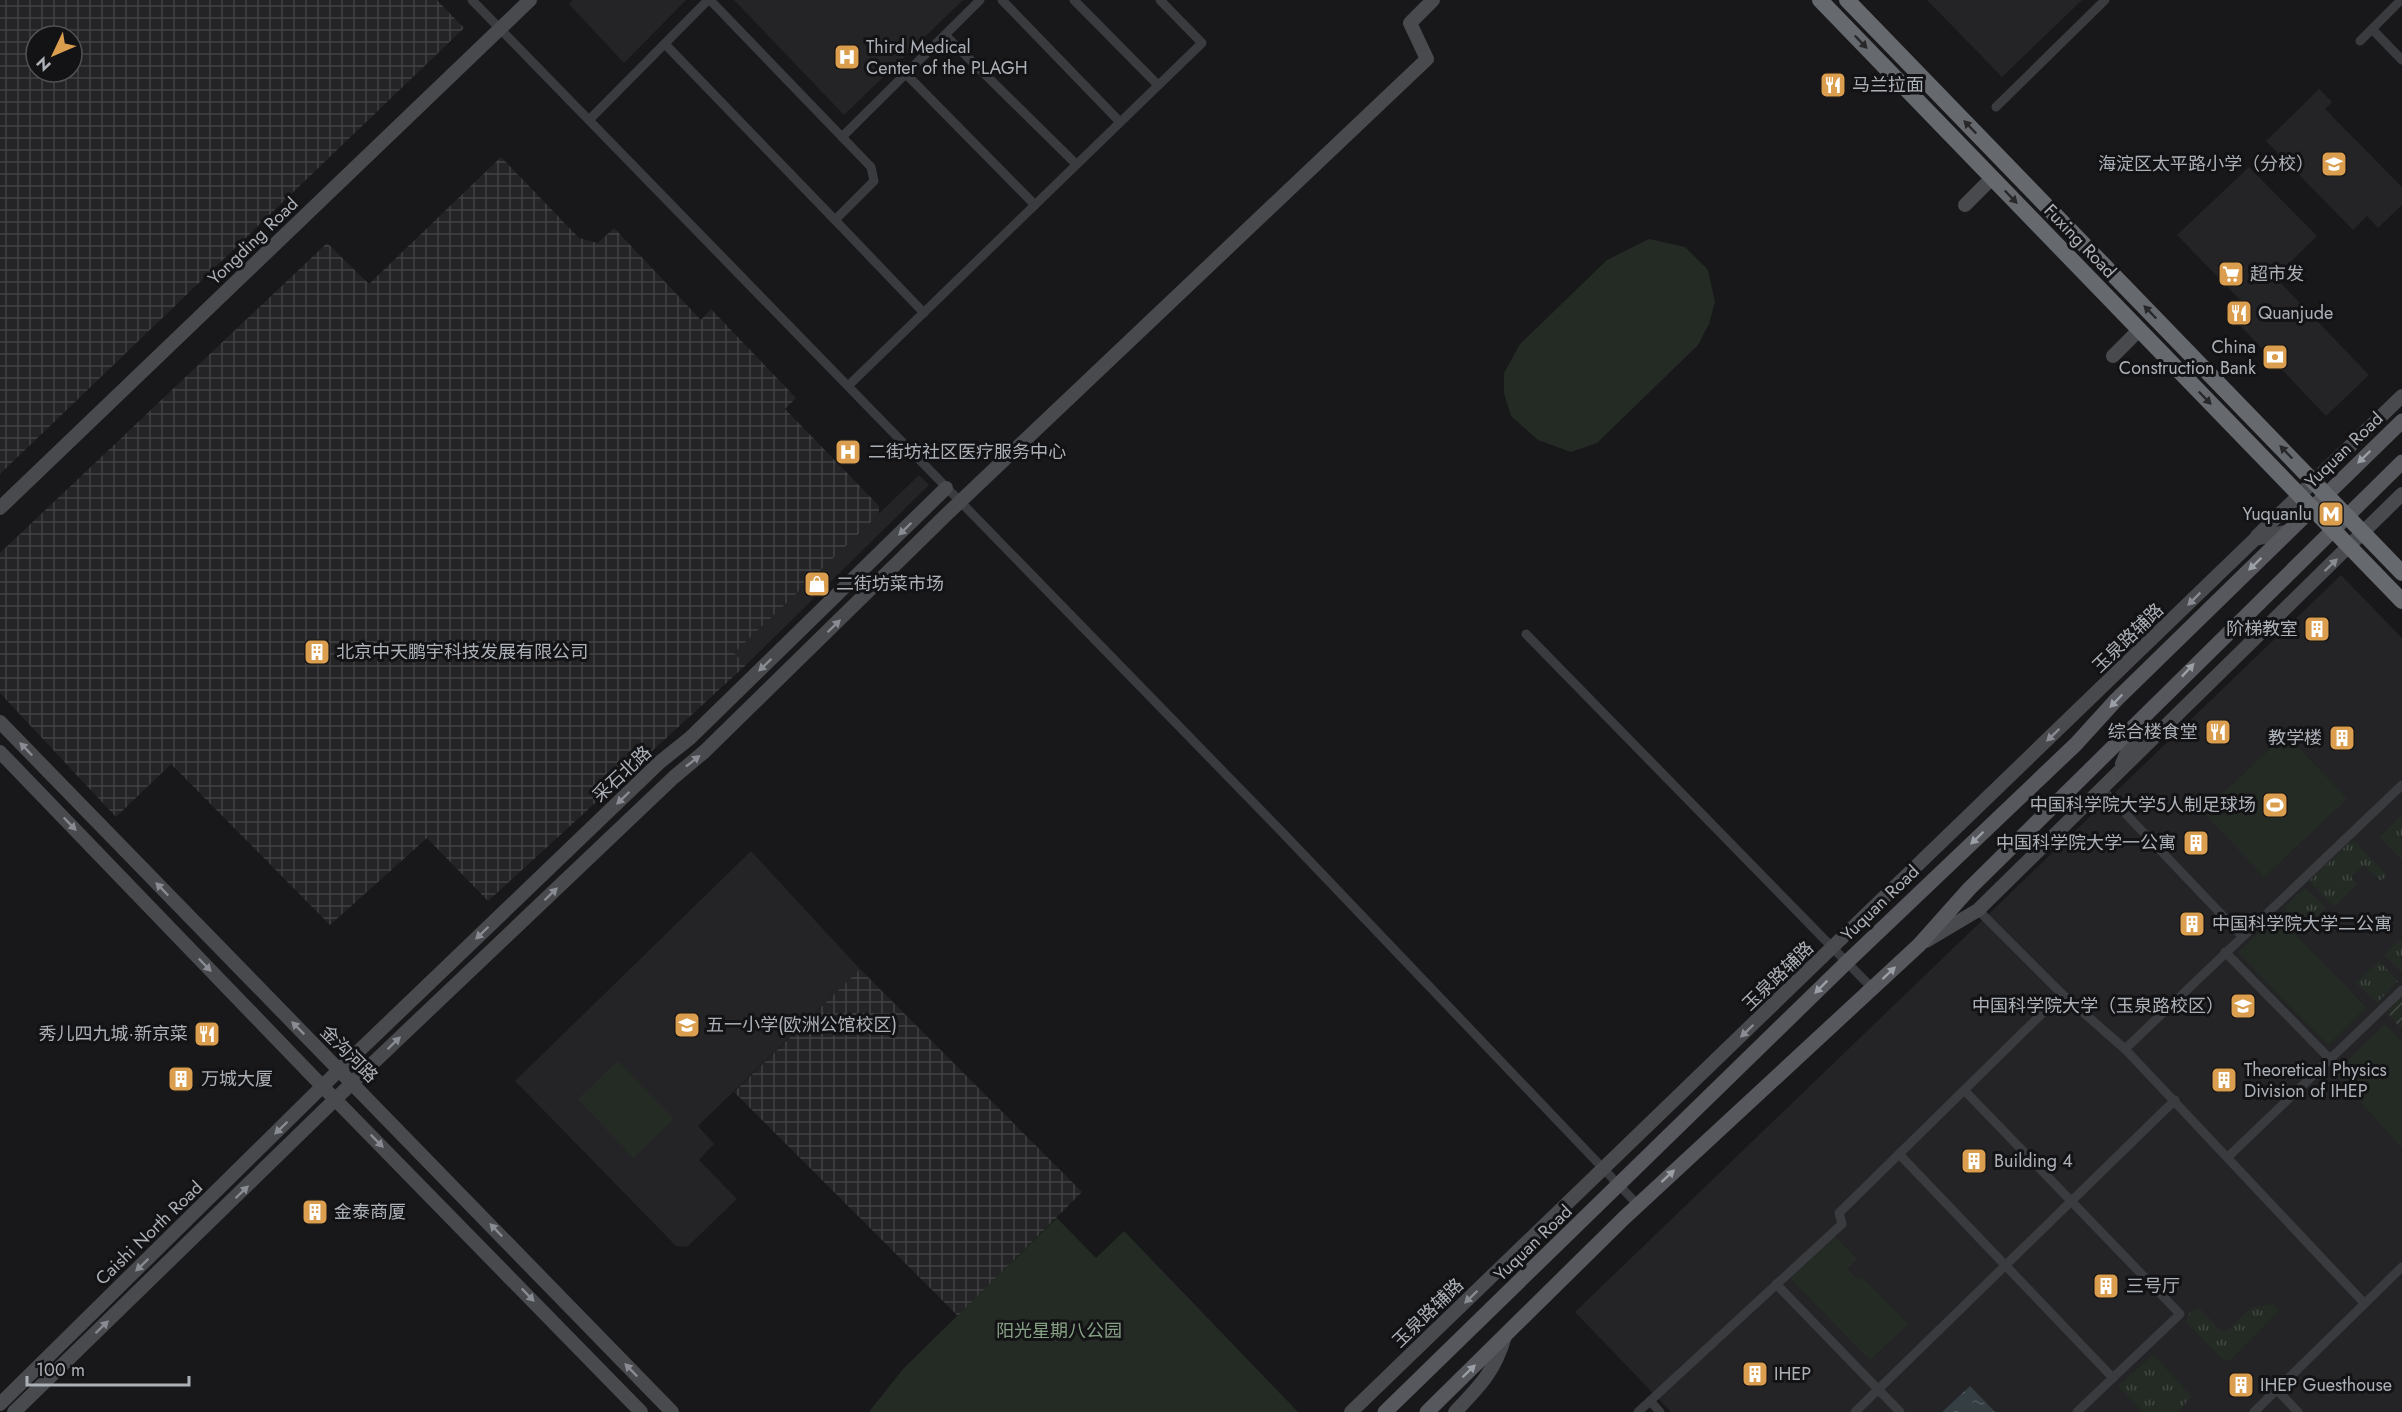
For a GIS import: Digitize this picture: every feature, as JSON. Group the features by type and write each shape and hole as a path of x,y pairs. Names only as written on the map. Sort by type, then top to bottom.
{"highway":[{"name":"Fuxing Road","path":"1820,0 2402,601"},
{"name":"Fuxing Road","path":"1847,0 2402,573"}],"main road":[{"name":"Yuquan Road","path":"1385,1412 1592,1213 1846,962 2076,744 2116,700 2289,531 2306,502 2402,421"},
{"path":"1427,1412 1638,1205 1919,945 1969,888 2402,462"},
{"path":"1592,1213 1602,1213 1609,1217 1610,1232"}],"street":[{"path":"472,0 1281,831 1638,1205"},
{"name":"Yongding Road","path":"0,508 530,0"},
{"path":"589,120 709,0 871,167 874,181 835,220"},
{"path":"842,137 980,0"},
{"path":"1002,0 1120,122"},
{"path":"1074,0 1158,85"},
{"path":"848,386 1202,43 1160,0"},
{"name":"采石北路","path":"335,1100 674,777 704,752 961,502 1427,59 1410,23 1433,0"},
{"path":"1996,107 2105,0"},
{"path":"2360,41 2401,0"},
{"path":"2372,29 2402,60"},
{"path":"945,35 1076,165"},
{"path":"665,44 924,313"},
{"path":"906,74 1035,205"},
{"path":"1965,205 1992,178"},
{"path":"2113,356 2139,330"},
{"name":"Yuquan Road","path":"2321,488 2402,396"},
{"name":"采石北路","path":"323,1087 660,762 690,738 946,488"},
{"path":"1919,945 1978,910 2402,494"},
{"name":"Yuquan Road","path":"2255,539 2306,502"},
{"path":"2255,539 2289,531"},
{"name":"玉泉路辅路","path":"1351,1412 2255,539"},
{"path":"1526,634 1872,988"},
{"path":"2119,771 2141,720"},
{"name":"金沟河路","path":"0,722 672,1412"},
{"path":"0,752 335,1100 641,1412"},
{"path":"2126,1048 2402,785"},
{"path":"2101,788 2242,936"},
{"path":"1978,910 2062,994 2126,1048 2364,1303"},
{"path":"2225,952 2330,1059"},
{"path":"2229,1156 2402,990"},
{"path":"1638,1412 1842,1224 1839,1213 2062,994"},
{"name":"Caishi North Road","path":"0,1404 323,1087"},
{"path":"1965,1091 2180,1314 2077,1412"},
{"name":"Caishi North Road","path":"14,1412 335,1100"},
{"path":"1855,1412 2175,1100"},
{"path":"1899,1155 2113,1378"},
{"path":"2254,1412 2402,1267"},
{"path":"1776,1284 1900,1412"},
{"path":"1455,1412 1488,1378 1499,1357 1505,1336"},
{"path":"2277,1390 2298,1412"},
{"path":"1650,1401 1660,1412"}],"shaded area":[{"path":"0,0 437,0 464,28 0,474"},
{"path":"573,0 686,0 624,63 569,4"},
{"name":"Third Medical Center of the PLAGH","path":"734,0 963,0 844,115"},
{"path":"1927,0 2082,0 2002,77"},
{"name":"海淀区太平路小学（分校）","path":"2319,89 2332,102 2325,109 2402,187 2402,205 2378,228 2367,216 2353,230 2266,141"},
{"path":"501,157 579,238 598,243 614,228 701,320 711,309 796,398 785,409 879,506 879,514 734,653 746,665 488,901 427,838 330,925 171,764 116,817 0,693 0,553 327,243 369,284"},
{"path":"2249,167 2317,236 2275,277 2369,375 2326,416 2229,314 2242,302 2177,235"},
{"name":"二街坊菜市场","path":"919,475 929,485 746,665 733,654"},
{"path":"2341,575 2402,638 2402,1412 1671,1412 1575,1312"},
{"name":"五一小学(欧洲公馆校区)","path":"751,851 860,969 698,1126 714,1144 699,1160 737,1199 687,1247 676,1246 515,1081"},
{"path":"860,969 1082,1192 958,1316 734,1092"}],"green space":[{"path":"1649,239 1685,247 1708,270 1715,302 1709,324 1698,345 1597,443 1571,452 1538,440 1511,416 1504,393 1504,373 1520,344 1607,260"},
{"name":"中国科学院大学5人制足球场","path":"2286,734 2347,799 2264,877 2203,812"},
{"path":"2402,815 2402,860 2380,837"},
{"path":"2351,841 2355,842 2387,875 2381,881 2364,865 2351,877 2357,884 2334,907 2309,881"},
{"path":"2305,888 2326,908 2304,929 2284,907"},
{"path":"2276,915 2366,1007 2328,1045 2238,953"},
{"path":"2402,938 2402,973 2384,955"},
{"path":"2379,961 2398,981 2377,1003 2356,983"},
{"path":"2402,996 2402,1029 2390,1017 2389,1010"},
{"path":"2385,1024 2402,1042 2402,1148 2335,1073"},
{"path":"618,1061 674,1119 633,1158 578,1099"},
{"name":"阳光星期八公园","path":"1057,1218 1096,1258 1124,1231 1298,1412 869,1412 903,1369"},
{"path":"1833,1235 1857,1259 1847,1269 1858,1280 1862,1277 1908,1324 1870,1360 1790,1278"},
{"path":"2273,1304 2279,1310 2229,1361 2222,1359 2186,1322 2190,1312 2199,1308 2221,1331 2228,1330 2251,1308"},
{"path":"2153,1355 2191,1397 2177,1412 2143,1412 2118,1386"}],"water":[{"path":"1970,1386 1995,1412 1942,1412"}],"place":[{"name":"Third Medical Center of the PLAGH","path":"847,57"},
{"name":"马兰拉面","path":"1833,85"},
{"name":"海淀区太平路小学（分校）","path":"2334,164"},
{"name":"超市发","path":"2231,274"},
{"name":"Quanjude","path":"2239,313"},
{"name":"China Construction Bank","path":"2275,357"},
{"name":"二街坊社区医疗服务中心","path":"848,452"},
{"name":"Yuquanlu","path":"2331,514"},
{"name":"二街坊菜市场","path":"817,584"},
{"name":"阶梯教室","path":"2317,629"},
{"name":"北京中天鹏宇科技发展有限公司","path":"317,652"},
{"name":"综合楼食堂","path":"2218,732"},
{"name":"教学楼","path":"2342,738"},
{"name":"中国科学院大学5人制足球场","path":"2275,805"},
{"name":"中国科学院大学一公寓","path":"2196,843"},
{"name":"中国科学院大学二公寓","path":"2192,924"},
{"name":"中国科学院大学（玉泉路校区）","path":"2243,1006"},
{"name":"五一小学(欧洲公馆校区)","path":"687,1025"},
{"name":"秀儿四九城·新京菜","path":"207,1034"},
{"name":"万城大厦","path":"181,1079"},
{"name":"Theoretical Physics Division of IHEP","path":"2224,1080"},
{"name":"Building 4","path":"1974,1161"},
{"name":"金泰商厦","path":"315,1212"},
{"name":"三号厅","path":"2106,1286"},
{"name":"IHEP","path":"1755,1374"},
{"name":"IHEP Guesthouse","path":"2241,1385"}]}
